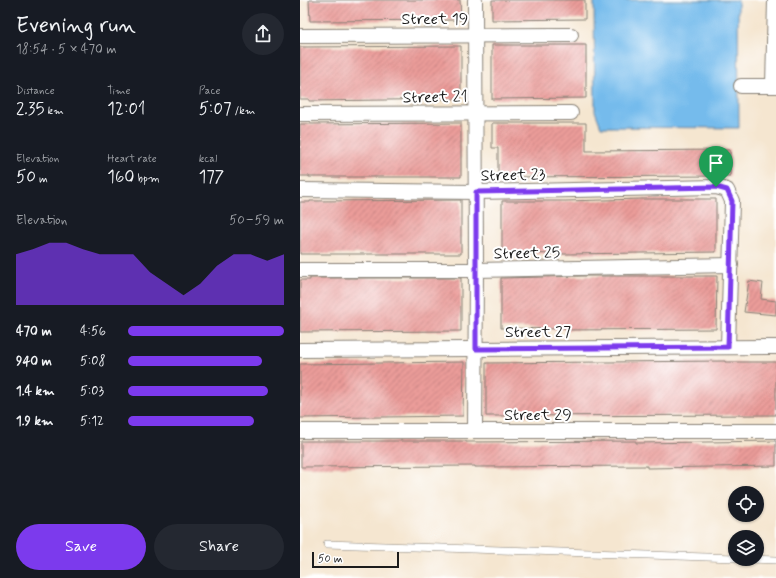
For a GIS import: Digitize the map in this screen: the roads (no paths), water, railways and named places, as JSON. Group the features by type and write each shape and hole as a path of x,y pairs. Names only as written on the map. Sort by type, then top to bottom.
{"street":[{"path":"475,0 475,431"},
{"path":"741,86 774,86 775,0"},
{"name":"Street 19","path":"300,36 571,35"},
{"name":"Street 21","path":"300,114 476,112 571,113"},
{"name":"Street 23","path":"300,190 476,192 716,187 727,190 732,201 731,265"},
{"path":"728,347 731,265"},
{"name":"Street 25","path":"300,270 476,270 731,265"},
{"name":"Street 27","path":"300,350 776,347"},
{"name":"Street 29","path":"300,431 776,431"}],"lane":[{"path":"327,544 728,558"},
{"path":"764,560 776,560"}],"water":[{"path":"594,0 738,0 739,128 601,127 595,111"}]}
